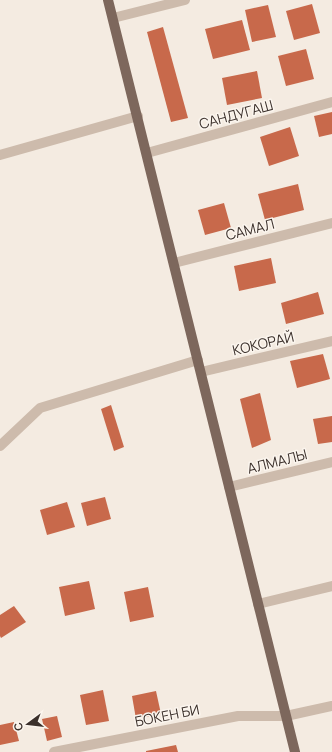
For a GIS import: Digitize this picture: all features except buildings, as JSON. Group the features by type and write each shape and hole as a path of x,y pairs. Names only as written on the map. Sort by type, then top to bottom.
{"main road":[{"path":"108,0 295,752"}],"street":[{"path":"113,18 185,0"},
{"name":"САНДУГАШ","path":"147,152 332,102"},
{"path":"0,155 138,116"},
{"name":"САМАЛ","path":"174,263 332,223"},
{"name":"КОКОРАЙ","path":"201,372 332,341"},
{"path":"0,446 4,438 40,408 198,360"},
{"name":"АЛМАЛЫ","path":"230,487 332,462"},
{"path":"258,604 332,586"},
{"name":"БОКЕН БИ","path":"54,752 238,716 286,716 332,706"}]}
